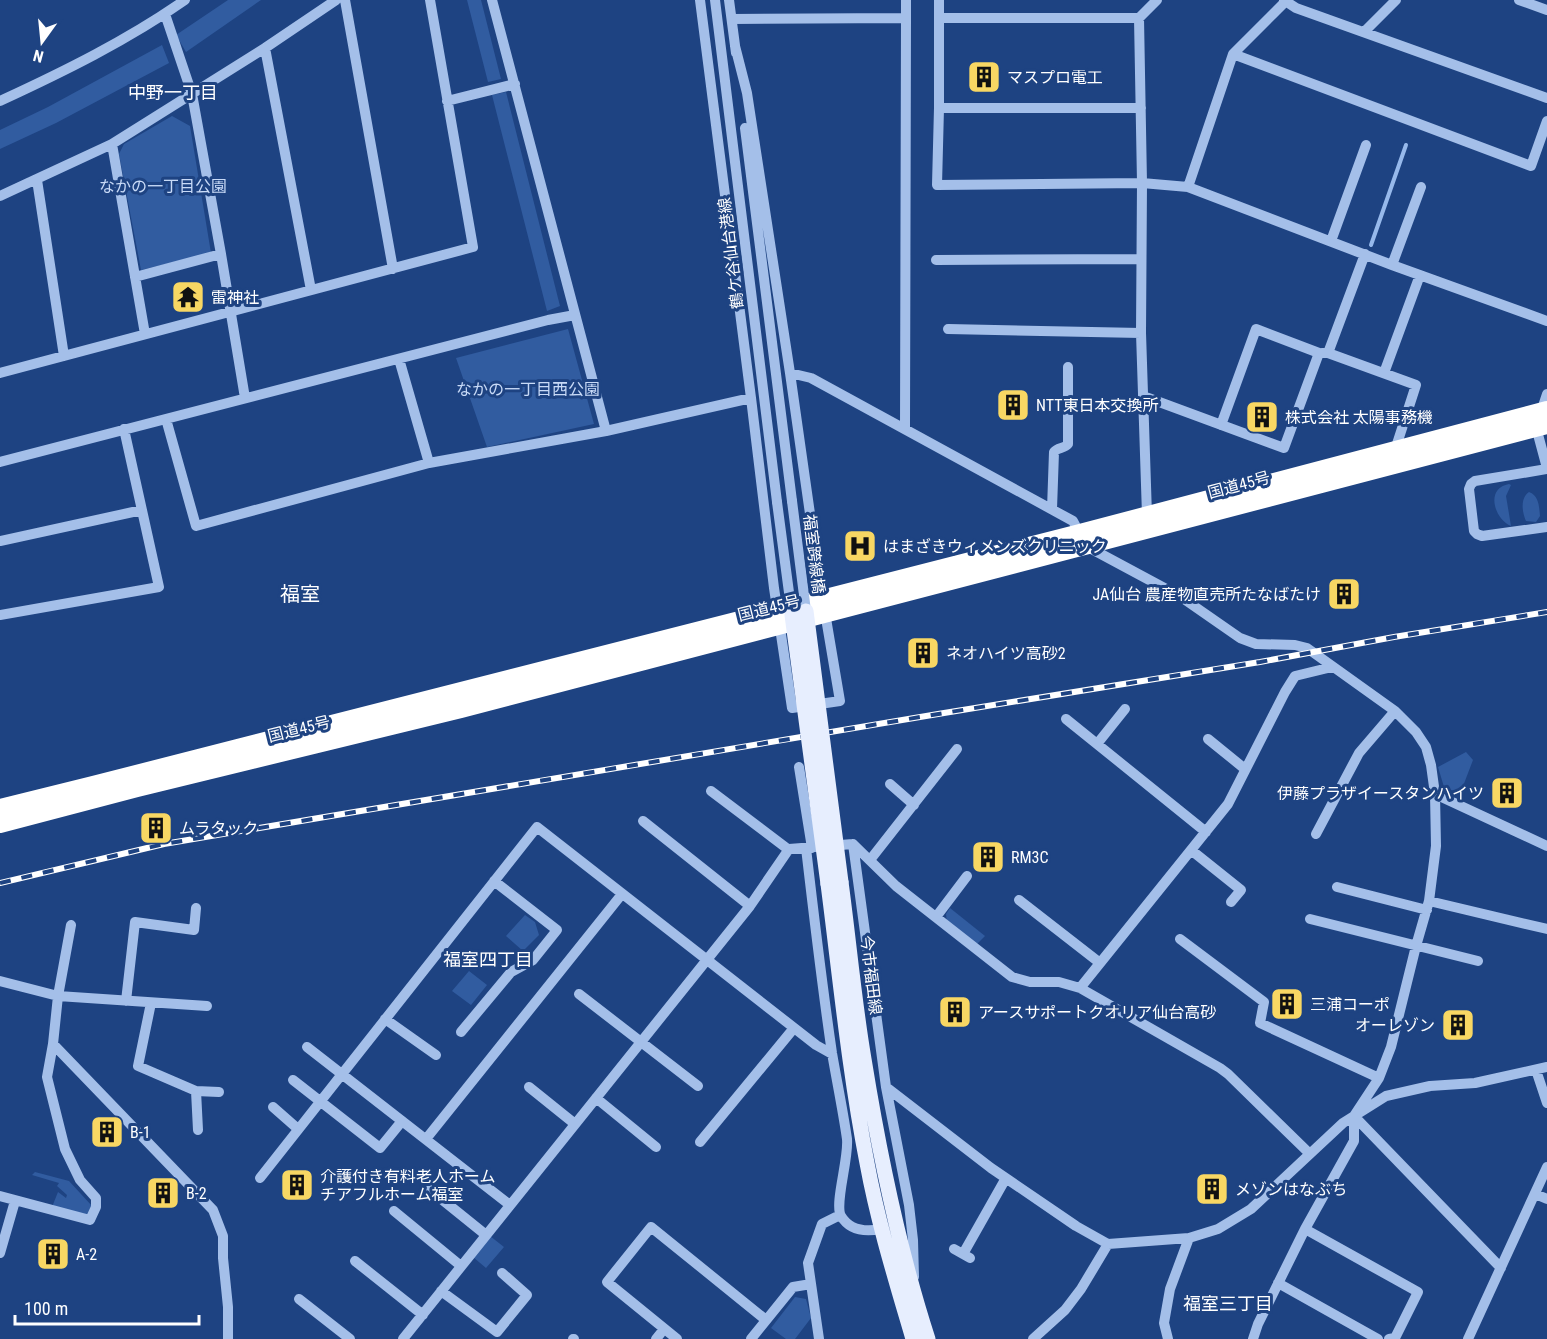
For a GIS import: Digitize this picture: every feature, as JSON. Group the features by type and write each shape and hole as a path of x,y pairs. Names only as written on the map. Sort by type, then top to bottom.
{"highway":[{"name":"国道45号","path":"1083,540 1147,515 1395,450 1544,414"},
{"name":"国道45号","path":"0,808 789,616 1083,540 1544,414"},
{"name":"国道45号","path":"0,824 472,706 789,616"}],"main road":[{"name":"今市福田線","path":"789,616 884,1166 914,1298 928,1339"},
{"name":"今市福田線","path":"835,883 851,1069 867,1163 881,1228 913,1339"}],"street":[{"path":"0,101 96,53 185,0"},
{"path":"0,196 112,144 265,48 336,0"},
{"path":"345,0 393,269"},
{"path":"0,373 473,247 430,0"},
{"path":"492,0 606,431"},
{"path":"700,0 751,398 789,616 792,708 840,701 747,93 735,46"},
{"name":"鶴ケ谷仙台港線","path":"716,0 777,502"},
{"name":"鶴ケ谷仙台港線","path":"729,0 792,501"},
{"path":"905,429 906,0"},
{"path":"939,0 937,185 1142,183 1188,187 1547,321"},
{"path":"939,18 1139,18 1157,0"},
{"path":"1188,187 1233,54 1285,0 1296,8 1547,98"},
{"path":"1364,32 1396,0"},
{"path":"1519,0 1547,10"},
{"path":"165,14 192,94 245,399"},
{"path":"732,19 906,18"},
{"path":"1139,18 1142,183 1141,333 1147,515"},
{"path":"265,48 311,290"},
{"path":"1233,54 1531,166 1547,121"},
{"path":"447,100 515,84"},
{"path":"939,108 1141,108"},
{"path":"112,144 146,334"},
{"path":"1331,241 1366,145"},
{"path":"37,180 64,356"},
{"path":"1392,265 1421,187"},
{"path":"135,277 221,254"},
{"path":"1143,396 1284,448 1365,254"},
{"path":"936,260 1141,259"},
{"path":"1384,373 1420,275"},
{"path":"0,462 548,320 575,315"},
{"path":"948,329 1141,333"},
{"path":"1221,424 1256,329 1416,385 1395,450"},
{"path":"399,359 429,463"},
{"path":"1052,509 1054,452 1068,444 1068,367"},
{"path":"790,373 811,378 1073,521 1083,540 1181,597 1240,638 1256,644 1295,645 1306,648 1395,711 1416,732 1426,747 1435,794 1436,846 1428,906 1391,1047 1379,1077 1354,1116 1354,1141 1305,1229 1258,1324 1253,1339"},
{"path":"166,419 196,526 429,463 606,431 751,398"},
{"path":"1544,414 1547,468 1475,481 1469,489 1474,531 1477,534 1482,536 1547,527"},
{"path":"0,615 159,587 124,429"},
{"name":"福室跨線橋","path":"789,616 792,501"},
{"name":"福室跨線橋","path":"777,502 789,616"},
{"path":"0,541 142,510"},
{"path":"1080,988 1228,804 1294,676 1332,667"},
{"path":"1097,744 1125,709"},
{"path":"1316,834 1359,753 1395,711"},
{"path":"1066,719 1206,832"},
{"path":"1208,739 1245,769"},
{"path":"870,860 957,749"},
{"path":"799,767 832,1054 848,1142 839,1199 840,1215 855,1229 871,1231 881,1228"},
{"path":"890,784 914,804"},
{"path":"711,791 789,850"},
{"path":"1435,794 1547,846"},
{"path":"643,821 750,906"},
{"path":"260,1178 537,827 816,1045 832,1054"},
{"path":"403,1339 750,906 789,849 854,844"},
{"path":"854,844 896,886 1012,977 1030,982 1059,982 1080,988 1220,1068 1310,1154"},
{"path":"854,844 886,1087 909,1205 913,1240 914,1298"},
{"path":"1191,850 1241,890 1231,902"},
{"path":"936,917 967,876"},
{"path":"461,1032 512,972 532,960 557,930 494,881"},
{"path":"1337,887 1547,929"},
{"path":"426,1139 622,894"},
{"path":"1019,900 1100,963"},
{"path":"126,1001 135,922 194,930 196,908"},
{"path":"1310,919 1478,961"},
{"path":"0,1196 90,1220 96,1208 96,1198 80,1180 65,1149 47,1077 71,925"},
{"path":"1180,939 1264,1002 1260,1023 1379,1077"},
{"path":"0,981 58,996 207,1006"},
{"path":"579,994 698,1086"},
{"path":"151,1003 138,1066 196,1091 219,1092"},
{"path":"385,1019 436,1055"},
{"path":"700,1142 794,1028"},
{"path":"53,1044 213,1210 223,1236 228,1339"},
{"path":"308,1047 510,1205"},
{"path":"886,1087 1006,1178 1076,1226 1108,1244 1189,1238 1218,1229 1251,1209 1343,1123 1386,1096 1430,1086 1475,1083 1542,1069 1547,1103"},
{"path":"293,1080 380,1148 402,1121"},
{"path":"529,1087 575,1124"},
{"path":"196,1091 198,1130"},
{"path":"596,1098 656,1147"},
{"path":"273,1107 298,1129"},
{"path":"1354,1116 1501,1268"},
{"path":"1468,1339 1547,1167"},
{"path":"962,1254 1006,1178"},
{"path":"429,1189 486,1235"},
{"path":"1535,1194 1547,1199"},
{"path":"0,1253 15,1201"},
{"path":"394,1211 461,1266"},
{"path":"819,1339 808,1263 822,1224 840,1215"},
{"path":"677,1339 607,1282 651,1227 766,1320"},
{"path":"1305,1229 1418,1292 1395,1338 1389,1339"},
{"path":"1168,1339 1164,1323 1170,1289 1189,1238"},
{"path":"1033,1339 1065,1310 1081,1289 1108,1244"},
{"path":"355,1261 423,1314"},
{"path":"441,1291 498,1332 527,1295 502,1273"},
{"path":"1278,1283 1378,1339"},
{"path":"751,1339 794,1287 811,1284"},
{"path":"299,1299 350,1339"},
{"path":"656,1339 664,1329"}],"green space":[{"path":"228,0 261,0 186,52 176,35"},
{"path":"467,0 481,0 501,79 488,82"},
{"path":"162,45 169,63 56,123 0,149 0,130 48,107"},
{"path":"506,92 560,306 547,311 492,95"},
{"name":"なかの一丁目公園","path":"172,116 190,126 211,253 141,270 119,154 124,144"},
{"name":"なかの一丁目西公園","path":"568,329 594,424 487,447 456,358"},
{"path":"1511,485 1506,496 1511,526 1500,517 1495,504 1497,491"},
{"path":"1529,492 1535,496 1539,505 1540,516 1536,522 1526,521 1524,514 1523,501"},
{"path":"1466,752 1473,760 1460,794 1444,787 1438,767"},
{"path":"950,908 985,936 976,945 947,923 946,914"},
{"path":"525,915 535,922 539,935 523,951 506,936"},
{"path":"469,971 487,985 471,1005 452,991"},
{"path":"35,1172 69,1181 92,1206 89,1215 52,1207 58,1192 66,1198 67,1195 57,1186 59,1183 32,1175"},
{"path":"490,1236 504,1247 486,1268 473,1257"},
{"path":"795,1297 806,1299 811,1318 795,1339 786,1339 771,1328"}],"waterway":[{"path":"1371,245 1406,145"}],"railway":[{"path":"0,883 164,844 1260,662 1547,612"}],"place":[{"name":"マスプロ電工","path":"984,77"},
{"name":"雷神社","path":"188,297"},
{"name":"NTT東日本交換所","path":"1013,405"},
{"name":"株式会社 太陽事務機","path":"1262,417"},
{"name":"はまざきウィメンズクリニック","path":"860,546"},
{"name":"JA仙台 農産物直売所たなばたけ","path":"1344,594"},
{"name":"ネオハイツ高砂2","path":"923,653"},
{"name":"伊藤プラザイースタンハイツ","path":"1507,793"},
{"name":"ムラタック","path":"156,828"},
{"name":"RM3C","path":"988,857"},
{"name":"三浦コーポ","path":"1287,1004"},
{"name":"アースサポートクオリア仙台高砂","path":"955,1012"},
{"name":"オーレゾン","path":"1458,1025"},
{"name":"B-1","path":"107,1132"},
{"name":"介護付き有料老人ホーム チアフルホーム福室","path":"297,1185"},
{"name":"メゾンはなぶち","path":"1212,1189"},
{"name":"B-2","path":"163,1193"},
{"name":"A-2","path":"53,1254"}],"district":[{"name":"中野一丁目","path":"173,92"},
{"name":"福室","path":"300,594"},
{"name":"福室四丁目","path":"488,959"},
{"name":"福室三丁目","path":"1228,1303"}]}
